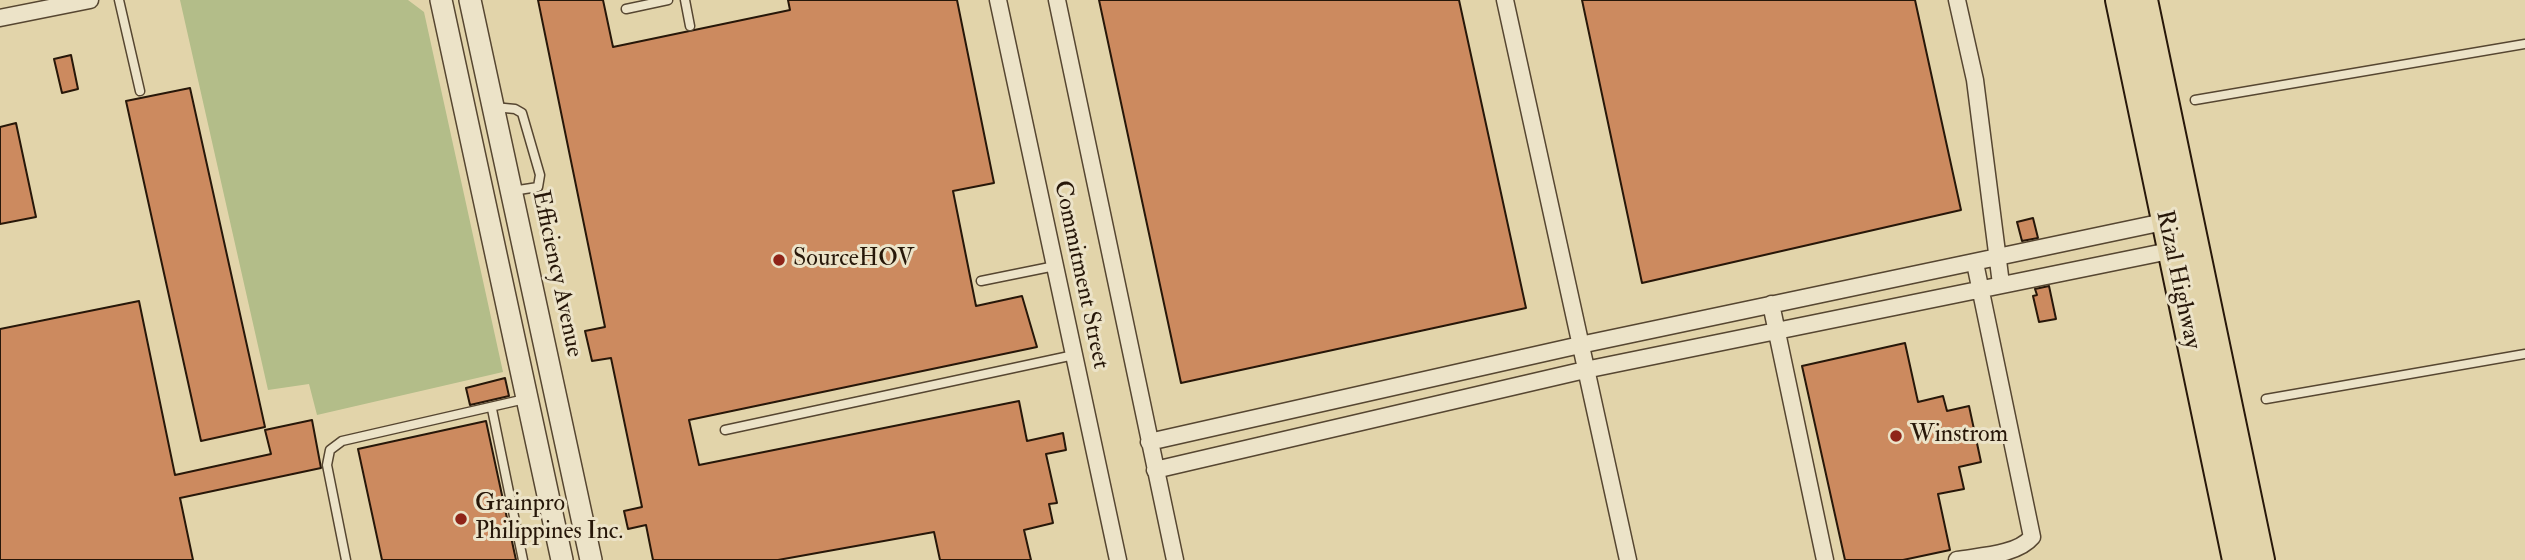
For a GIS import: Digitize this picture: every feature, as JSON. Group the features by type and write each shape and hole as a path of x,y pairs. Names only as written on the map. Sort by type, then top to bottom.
{"main road":[{"name":"Rizal Highway","path":"2119,0 2177,219"},
{"name":"Rizal Highway","path":"2144,0 2177,219 2236,560"},
{"name":"Rizal Highway","path":"2183,248 2261,560"}],"street":[{"path":"0,18 25,6 90,0"},
{"path":"441,0 562,560"},
{"name":"Efficiency Avenue","path":"470,0 591,560"},
{"name":"Commitment Street","path":"998,0 1118,560"},
{"path":"1057,0 1175,560"},
{"path":"1505,0 1628,560"},
{"path":"1957,0 1975,79 2001,284"},
{"path":"1149,442 1580,345 2177,219"},
{"path":"2080,239 2087,268"},
{"path":"1155,470 1585,370 2183,248"},
{"path":"1957,560 2016,548 2026,544 2032,537 1975,263"},
{"path":"1771,304 1825,560"}],"lane":[{"path":"119,0 139,92"},
{"path":"626,9 668,0"},
{"path":"685,0 690,26"},
{"path":"2195,100 2525,44"},
{"path":"493,107 515,109 522,113 540,175 538,187 512,191"},
{"path":"981,281 1055,266"},
{"path":"2266,399 2525,354"},
{"path":"725,430 1074,355"},
{"path":"346,560 327,465 330,450 342,441 527,399"},
{"path":"492,409 523,560"}],"green space":[{"path":"180,0 408,0 424,12 503,372 317,415 309,384 268,390"}],"building":[{"name":"SourceHOV","path":"538,0 603,0 613,47 790,10 788,0 957,0 994,183 953,191 976,306 1022,296 1037,347 689,420 699,465 1019,401 1027,441 1063,433 1066,450 1046,454 1057,503 1049,504 1053,523 1024,530 1031,560 940,560 934,532 778,560 653,560 646,525 628,529 624,511 642,507 611,358 592,361 585,331 605,327"},
{"path":"1099,0 1459,0 1526,308 1181,383"},
{"path":"1582,0 1915,0 1961,210 1642,283"},
{"path":"71,55 78,89 62,93 54,59"},
{"path":"190,88 265,427 201,441 126,101"},
{"path":"16,123 36,217 0,224 0,127"},
{"path":"2033,218 2038,238 2022,241 2017,222"},
{"path":"2049,286 2056,319 2039,322 2033,296 2037,295 2035,289"},
{"path":"139,301 175,475 271,454 265,430 312,420 321,468 180,498 193,560 0,560 0,329"},
{"name":"Winstrom","path":"1905,343 1918,402 1943,396 1947,411 1969,406 1981,462 1959,467 1964,489 1938,494 1950,550 1903,560 1845,560 1802,366"},
{"path":"505,378 509,396 470,405 466,388"},
{"path":"486,421 516,560 382,560 358,449"}],"place":[{"name":"SourceHOV","path":"779,260"},
{"name":"Winstrom","path":"1896,436"},
{"name":"Grainpro Philippines Inc.","path":"461,519"}]}
